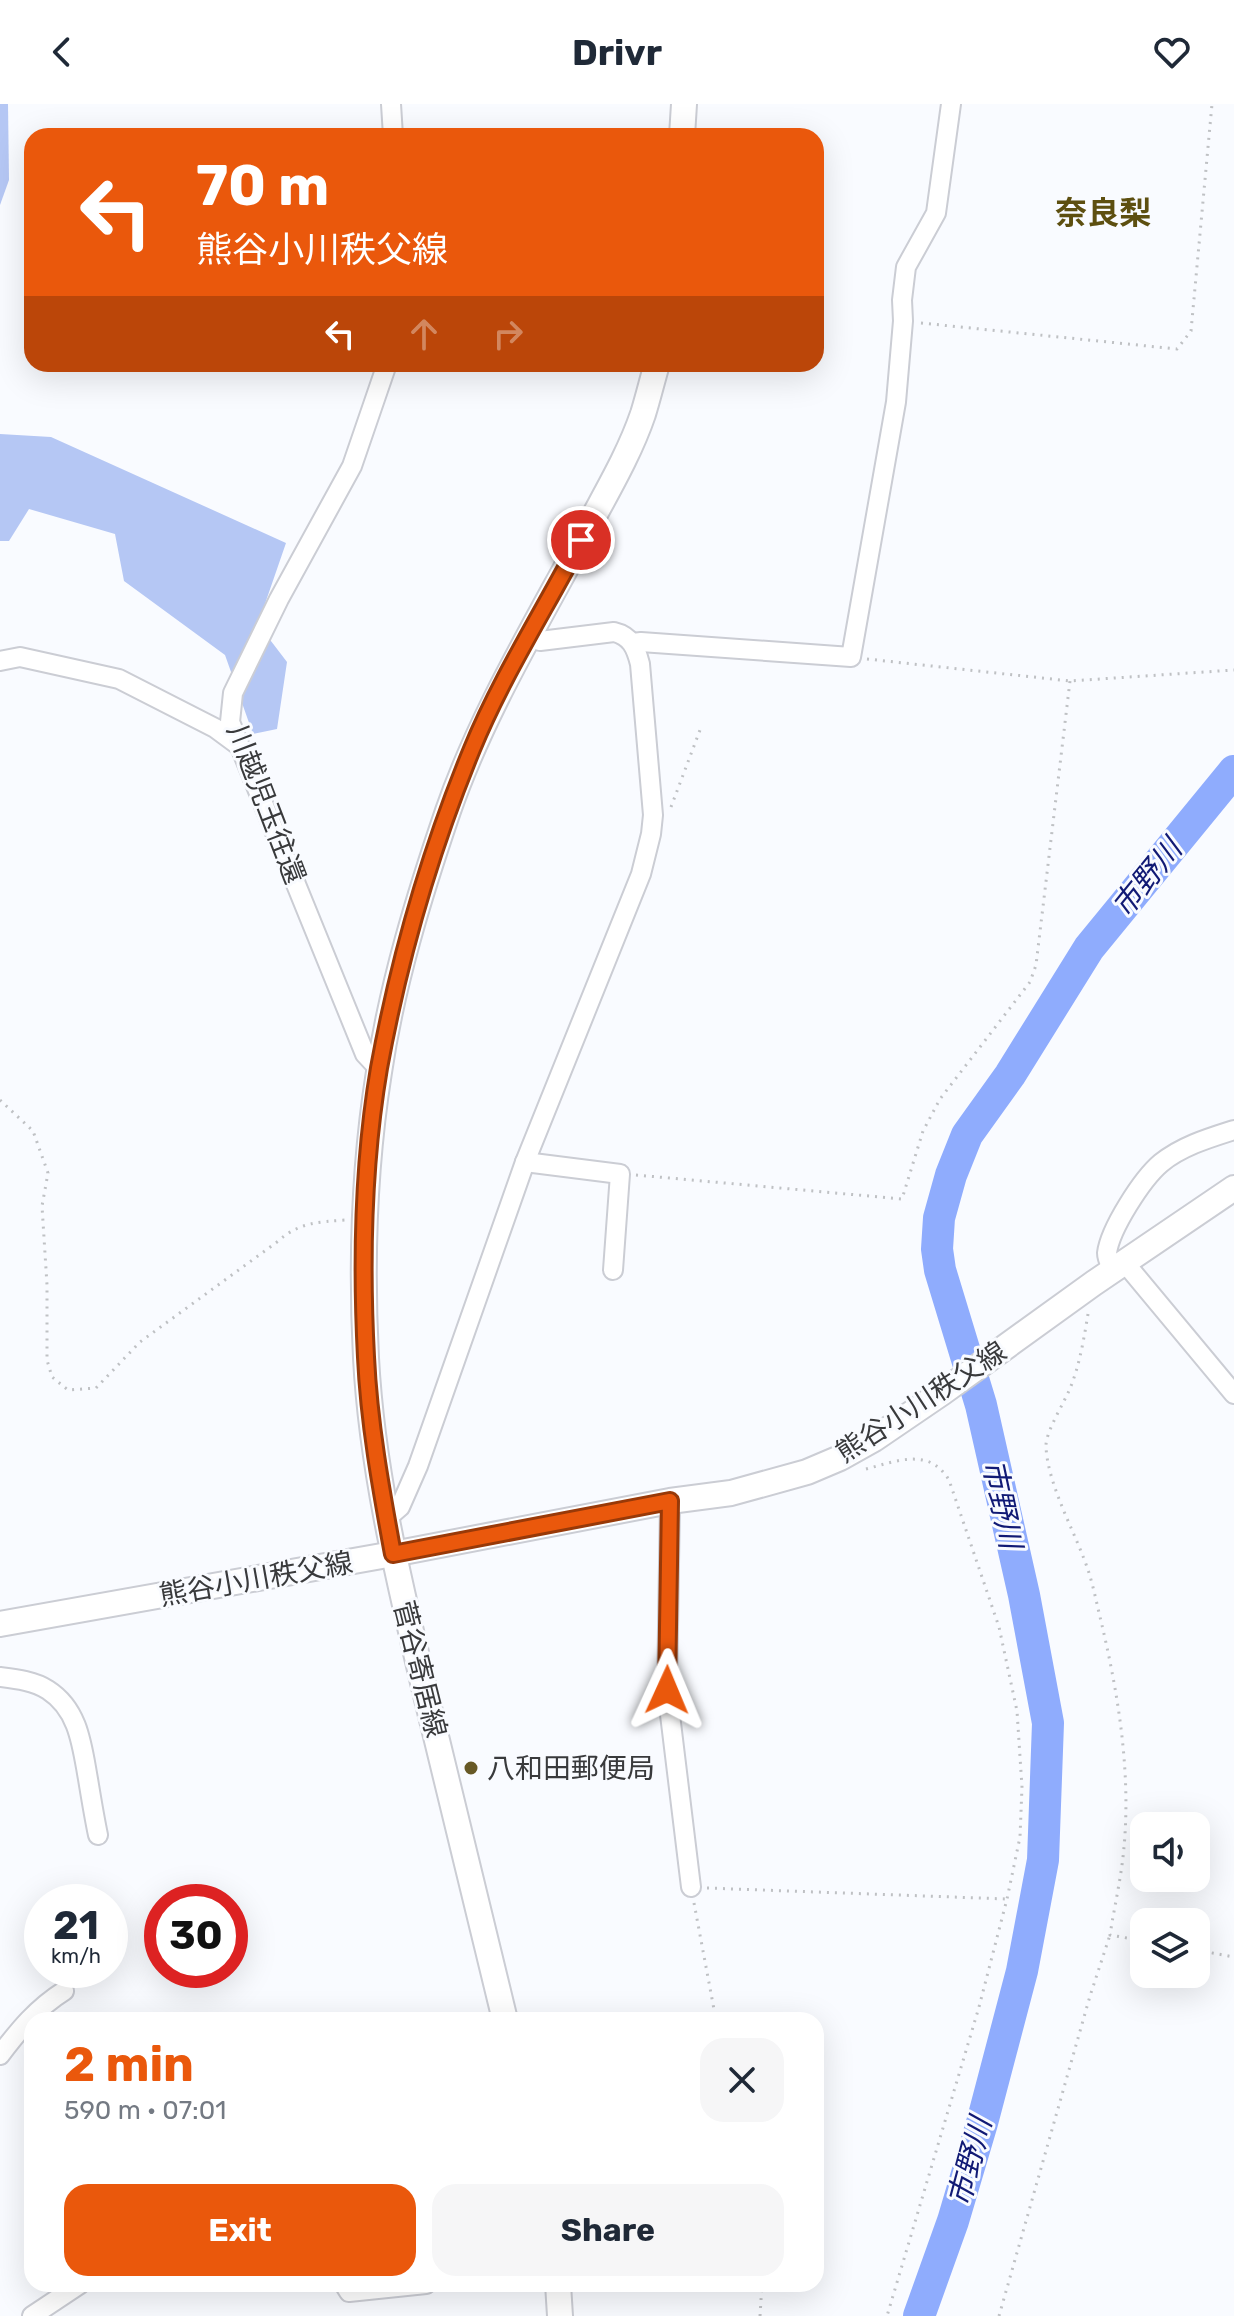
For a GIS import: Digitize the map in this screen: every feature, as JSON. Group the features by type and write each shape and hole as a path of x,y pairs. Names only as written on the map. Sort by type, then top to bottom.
{"main road":[{"path":"682,128 684,104"},
{"name":"菅谷寄居線","path":"503,2012 393,1554 377,1464 366,1359 365,1219 370,1143 379,1069 408,941 448,809 491,706 620,468 642,417 655,372"},
{"name":"熊谷小川秩父線","path":"0,1624 670,1501 731,1493 807,1472 874,1439 1234,1188"},
{"path":"558,2292 560,2316"}],"street":[{"path":"391,104 392,128"},
{"path":"633,643 851,657 896,402 906,267 936,213 951,104"},
{"name":"川越児玉往還","path":"379,1069 365,1054 230,722 233,693 279,599 352,466 384,372"},
{"path":"386,1519 400,1507 418,1466 525,1162 641,874 651,834 653,815 640,664 633,643 623,634 614,632 540,641 529,638"},
{"path":"0,661 20,657 119,679 215,728 240,747"},
{"path":"1234,1130 1196,1143 1160,1164 1126,1208 1107,1255 1110,1272 1234,1394"},
{"path":"525,1162 620,1174 613,1270"},
{"path":"670,1501 667,1690 699,1887"},
{"path":"0,1677 47,1689 62,1702 73,1719 82,1741 98,1835"},
{"path":"36,2012 64,1991"},
{"path":"0,2055 24,2023"},
{"path":"32,2316 68,2292"}],"path":[{"path":"903,321 1177,349 1191,331 1212,104"},
{"path":"851,657 1070,681 1234,670"},
{"path":"620,1174 902,1199 923,1131 940,1099 1030,982 1036,965 1070,681"},
{"path":"670,810 700,730"},
{"path":"0,1100 33,1131 48,1173 42,1206 47,1285 47,1360 52,1377 68,1390 96,1388 140,1342 288,1232 307,1223 365,1219"},
{"path":"999,2316 1110,1935 1123,1856 1125,1758 1108,1652 1089,1573 1052,1476 1045,1444 1046,1435 1061,1411 1072,1383 1110,1272"},
{"path":"857,1471 899,1460 925,1460 941,1466 949,1480 999,1627 1017,1711 1022,1787 1020,1837 1007,1899 979,2007 887,2316"},
{"path":"715,2012 699,1887 1007,1899"},
{"path":"1110,1935 1130,1939"},
{"path":"1210,1953 1234,1957"},
{"path":"760,2316 762,2292"}],"shaded area":[{"path":"0,104 8,104 9,180 0,205"},
{"path":"0,434 51,437 286,543 258,624 287,662 277,729 253,734 225,655 124,581 115,534 29,509 9,541 0,541"}],"waterway":[{"name":"市野川","path":"919,2316 953,2221 1022,1971 1043,1860 1048,1723 1024,1595 981,1405 940,1270 937,1249 939,1218 967,1135 1010,1075 1089,948 1234,771"}],"place":[{"name":"八和田郵便局","path":"471,1768"}],"district":[{"name":"奈良梨","path":"1103,213"}],"route":[{"path":"581,540 491,706 472,748 448,809 408,941 379,1069 370,1143 365,1219 366,1359 377,1464 393,1554 670,1501 667,1690"}]}
